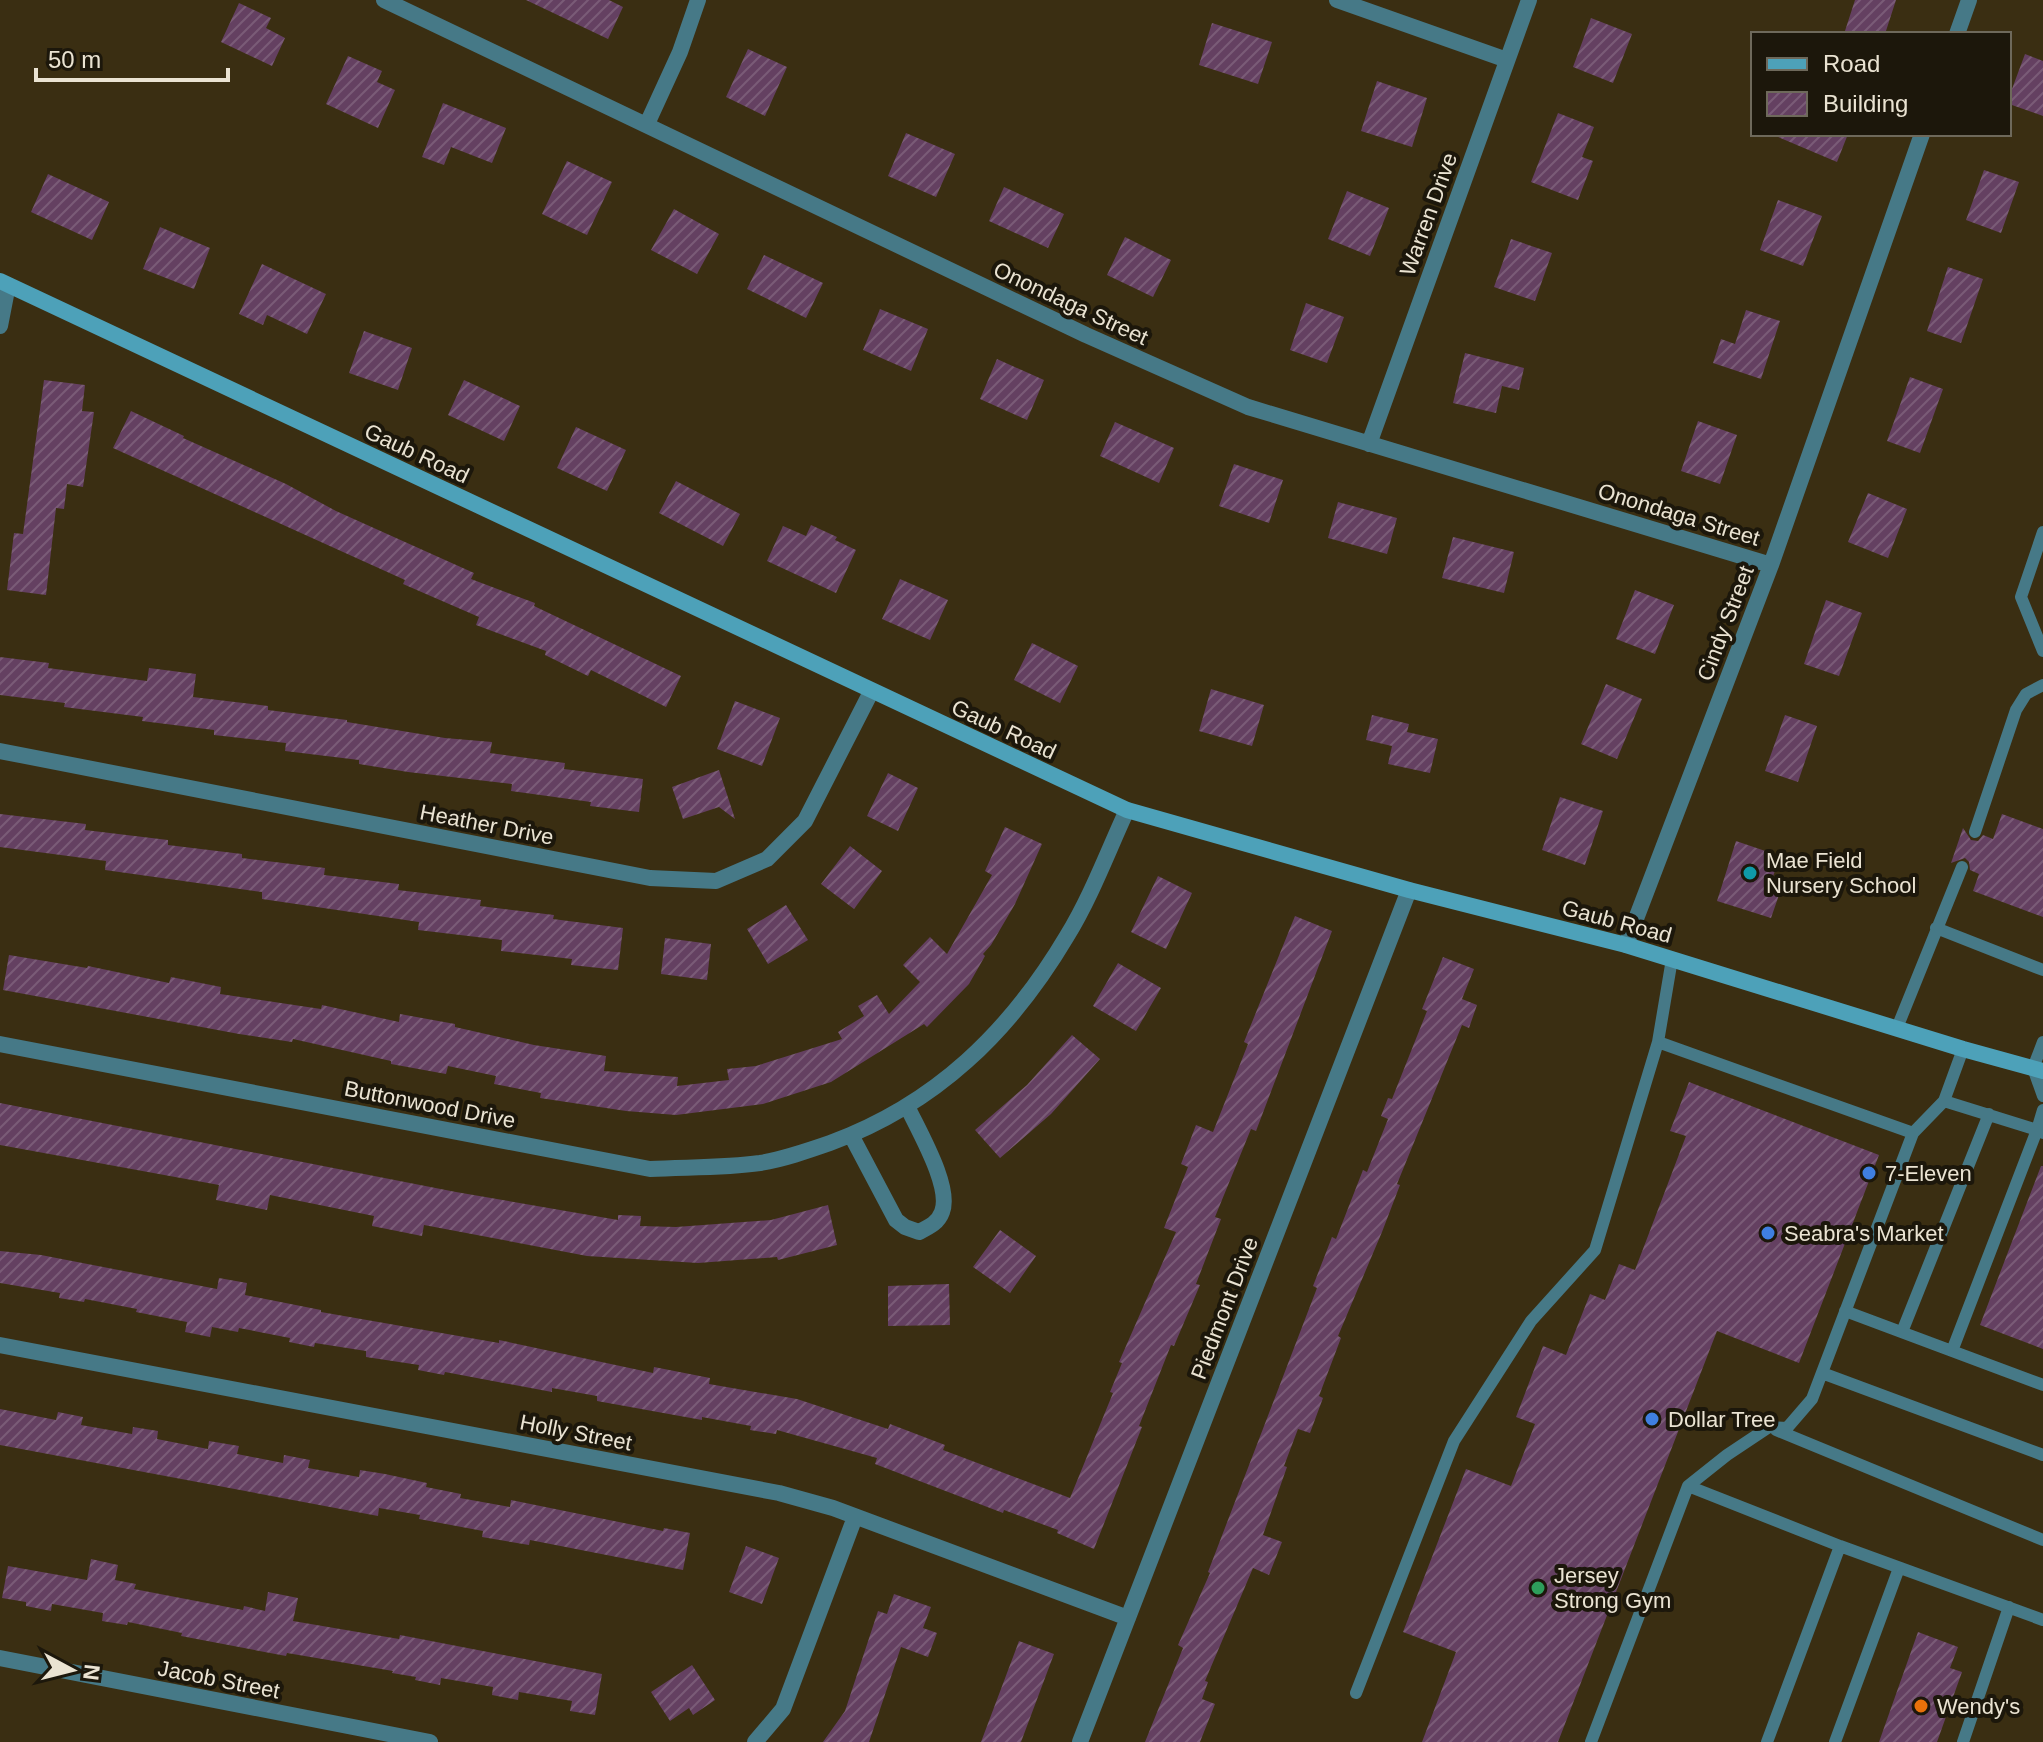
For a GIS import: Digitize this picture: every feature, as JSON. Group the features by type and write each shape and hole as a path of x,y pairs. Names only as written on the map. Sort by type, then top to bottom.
{"street":[{"name":"Onondaga Street","path":"384,0 1086,335 1248,407 1771,565"},
{"path":"647,124 680,52 698,0"},
{"path":"1337,0 1507,60"},
{"name":"Warren Drive","path":"1369,444 1529,0"},
{"path":"1958,32 1969,0"},
{"name":"Cindy Street","path":"1626,945 1771,565 1921,136"},
{"path":"0,326 4,283"},
{"name":"Gaub Road","path":"4,283 1127,810 1409,890 1626,945 2038,1070"},
{"name":"Heather Drive","path":"0,751 650,878 716,881 767,859 805,821 871,692"},
{"name":"Buttonwood Drive","path":"0,1044 650,1169 760,1163 851,1135 907,1106 964,1065 1040,980 1069,932 1127,810"},
{"name":"Piedmont Drive","path":"1080,1742 1409,890"},
{"path":"851,1135 896,1220 919,1232 933,1225 942,1212 944,1198 940,1181 907,1106"},
{"name":"Holly Street","path":"0,1345 809,1501 1128,1618"},
{"path":"755,1742 783,1709 855,1517"},
{"name":"Jacob Street","path":"0,1658 430,1742"}],"lane":[{"path":"2043,532 2021,597 2043,651"},
{"path":"1975,832 2016,710 2026,694 2043,685"},
{"path":"1897,1028 1962,867"},
{"path":"1936,928 2043,970"},
{"path":"1356,1693 1454,1441 1531,1321 1595,1250 1658,1042 1672,959"},
{"path":"1658,1042 1913,1133"},
{"path":"2043,1042 2038,1070 2043,1096"},
{"path":"1591,1742 1688,1486 1769,1427 1787,1428 1812,1399 1913,1133 1944,1101 1963,1049"},
{"path":"1944,1101 2040,1132"},
{"path":"1952,1351 2040,1132 2043,1110"},
{"path":"1902,1332 1989,1114"},
{"path":"1845,1311 2043,1385"},
{"path":"1822,1373 2043,1455"},
{"path":"1769,1427 2043,1540"},
{"path":"1688,1486 1840,1546 2043,1620"},
{"path":"1767,1742 1840,1546"},
{"path":"1835,1742 1899,1568"},
{"path":"1963,1742 2009,1607"}],"building":[{"path":"526,0 609,0 623,7 608,39"},
{"path":"1855,0 1896,0 1886,32 1845,32"},
{"path":"239,3 271,18 266,28 285,38 272,66 221,42"},
{"path":"1591,18 1632,34 1613,83 1573,67"},
{"path":"1212,23 1272,42 1258,84 1199,65"},
{"path":"748,49 787,67 765,116 726,97"},
{"path":"2025,54 2043,61 2043,116 2011,105 2011,92"},
{"path":"348,56 382,71 377,82 395,90 378,128 326,104"},
{"path":"1377,81 1427,98 1412,147 1361,131"},
{"path":"443,103 506,128 492,163 451,147 444,165 422,157"},
{"path":"1558,113 1594,127 1582,157 1593,161 1578,200 1531,182"},
{"path":"906,133 955,154 936,197 888,176"},
{"path":"1776,136 1847,136 1837,162"},
{"path":"567,161 612,182 587,235 542,214"},
{"path":"1984,170 2019,182 2001,233 1966,220"},
{"path":"48,174 109,202 92,240 31,212"},
{"path":"1004,187 1064,214 1048,248 989,221"},
{"path":"1347,191 1389,208 1370,256 1328,239"},
{"path":"1778,200 1822,216 1803,266 1760,250"},
{"path":"674,209 719,234 697,274 651,250"},
{"path":"160,227 210,248 194,289 143,269"},
{"path":"1125,237 1171,260 1153,297 1107,275"},
{"path":"1511,239 1552,253 1535,301 1494,287"},
{"path":"764,255 823,283 806,318 747,289"},
{"path":"262,264 326,294 307,334 267,315 263,325 239,314"},
{"path":"1948,267 1983,279 1961,343 1927,331"},
{"path":"1306,303 1344,317 1327,363 1290,350"},
{"path":"880,309 928,329 911,371 863,350"},
{"path":"1746,310 1780,321 1761,379 1713,363 1721,339 1735,344"},
{"path":"364,331 412,348 398,390 349,373"},
{"path":"1465,353 1524,368 1519,390 1502,386 1496,413 1453,403"},
{"path":"997,359 1044,380 1027,420 980,399"},
{"path":"1910,377 1943,389 1920,453 1887,441"},
{"path":"44,380 85,385 82,411 94,412 83,487 67,484 64,509 56,508 46,595 7,590 14,533 23,534"},
{"path":"464,380 520,406 504,441 448,415"},
{"path":"131,411 336,511 474,573 471,579 535,603 534,606 681,676 666,707 591,670 588,676 545,655 546,651 476,625 479,617 403,584 405,580 113,448"},
{"path":"1698,421 1737,435 1720,484 1681,471"},
{"path":"1115,422 1174,448 1159,483 1100,456"},
{"path":"576,427 626,450 607,491 557,468"},
{"path":"1234,464 1283,480 1269,523 1219,506"},
{"path":"676,481 740,514 723,546 659,513"},
{"path":"1868,493 1907,509 1888,558 1848,542"},
{"path":"1338,502 1397,518 1387,554 1328,538"},
{"path":"811,525 856,550 836,593 767,561 783,526 806,536"},
{"path":"1453,537 1514,552 1504,593 1442,578"},
{"path":"900,579 948,600 930,640 882,619"},
{"path":"1635,590 1674,605 1655,654 1616,639"},
{"path":"1826,600 1862,613 1839,676 1804,664"},
{"path":"1032,643 1078,666 1060,703 1014,680"},
{"path":"0,657 49,663 48,668 147,681 149,668 196,674 193,697 268,706 268,710 347,720 445,738 492,742 490,753 565,763 564,769 643,779 639,812 511,791 512,784 359,764 359,760 285,751 286,743 214,735 214,730 142,721 143,717 0,695"},
{"path":"1606,684 1642,699 1617,759 1581,744"},
{"path":"1211,689 1264,705 1252,746 1199,731"},
{"path":"735,701 780,718 762,766 717,749"},
{"path":"1372,715 1409,724 1407,732 1438,739 1430,773 1388,764 1392,746 1366,740"},
{"path":"1785,715 1817,726 1798,782 1765,771"},
{"path":"719,770 735,819 719,807 683,819 672,787"},
{"path":"888,773 918,788 898,831 867,816"},
{"path":"1560,797 1603,811 1585,865 1542,850"},
{"path":"0,814 86,824 85,830 168,840 168,845 242,854 242,858 325,868 324,875 399,884 398,890 481,900 480,906 623,928 618,970 571,965 572,959 501,951 502,940 418,930 419,922 262,899 262,892 105,870 106,861 0,847"},
{"path":"2002,814 2043,829 2043,917 1973,891 1979,874 1970,870 1965,858 1951,863 1963,828 1971,840 1978,841 1983,835 1993,839"},
{"path":"1005,827 1042,844 1015,904 983,954 985,956 969,984 927,1027 924,1024 831,1082 763,1104 676,1115 626,1111 540,1098 541,1093 494,1084 496,1076 448,1066 446,1074 391,1064 391,1061 293,1039 292,1042 239,1034 3,990 9,955 88,966 169,983 171,977 221,987 220,994 321,1009 322,1005 399,1022 400,1014 455,1024 455,1027 534,1045 606,1056 604,1071 678,1077 677,1086 729,1080 727,1069 756,1066 842,1039 838,1032 864,1016 858,1006 877,995 889,1014 920,982 903,965 930,937 947,954 992,875 985,871"},
{"name":"Mae Field Nursery School","path":"1736,841 1780,856 1768,891 1779,895 1771,918 1717,901"},
{"path":"850,846 882,871 854,909 821,884"},
{"path":"1158,876 1192,893 1166,949 1131,932"},
{"path":"786,905 808,940 768,964 747,929"},
{"path":"1295,916 1332,931 1256,1131 1251,1129 1215,1217 1221,1219 1196,1284 1200,1285 1174,1346 1171,1345 1094,1549 1057,1533 1058,1530 1004,1510 1003,1513 875,1464 877,1458 777,1430 776,1434 750,1430 751,1426 597,1401 597,1396 552,1388 552,1392 445,1372 444,1375 418,1370 419,1365 366,1357 366,1351 315,1343 314,1347 289,1342 290,1338 239,1328 238,1332 212,1327 210,1337 185,1332 187,1322 136,1312 137,1309 85,1299 84,1302 59,1298 60,1293 0,1283 0,1251 41,1255 217,1289 219,1278 247,1283 245,1295 321,1312 499,1343 499,1340 653,1373 654,1367 710,1378 709,1384 797,1399 888,1429 890,1424 945,1445 943,1450 1070,1498 1113,1393 1110,1392 1122,1363 1119,1362 1176,1232 1164,1228 1188,1167 1181,1164 1196,1125 1213,1132 1248,1044 1244,1042"},
{"path":"665,938 711,944 707,980 661,974"},
{"path":"1443,957 1474,969 1462,999 1477,1005 1469,1028 1462,1025 1397,1184 1400,1185 1382,1232 1338,1336 1341,1338 1319,1396 1323,1398 1310,1433 1298,1429 1284,1466 1287,1467 1263,1535 1282,1542 1269,1575 1253,1568 1205,1681 1208,1682 1202,1699 1215,1704 1200,1742 1145,1742 1183,1648 1178,1645 1210,1573 1317,1288 1313,1286 1332,1237 1336,1239 1363,1170 1367,1172 1388,1119 1381,1116 1388,1098 1392,1099 1427,1011 1422,1009"},
{"path":"1118,963 1161,988 1136,1031 1093,1006"},
{"path":"1072,1035 1100,1059 1051,1114 1000,1158 975,1130 1027,1085"},
{"path":"1689,1082 1879,1155 1799,1363 1717,1331 1558,1742 1422,1742 1456,1652 1403,1632 1466,1469 1511,1486 1535,1424 1516,1417 1543,1346 1566,1355 1590,1294 1605,1300 1619,1264 1635,1270 1686,1136 1670,1131"},
{"path":"0,1103 456,1192 618,1220 618,1215 641,1216 640,1226 676,1227 771,1220 828,1205 837,1245 778,1260 777,1257 698,1263 587,1256 424,1225 422,1236 372,1226 374,1216 270,1195 267,1210 216,1200 219,1185 0,1145"},
{"path":"2043,1166 2043,1349 1980,1325"},
{"path":"1000,1230 1036,1256 1010,1293 973,1267"},
{"path":"949,1284 950,1325 888,1326 888,1286"},
{"path":"0,1409 56,1420 58,1412 83,1417 81,1425 132,1434 133,1427 158,1431 157,1439 208,1449 209,1441 239,1446 237,1454 283,1463 284,1455 310,1460 308,1468 359,1477 360,1470 385,1474 427,1483 426,1487 461,1494 460,1498 510,1507 511,1500 663,1531 664,1528 690,1533 683,1570 530,1540 529,1545 482,1537 483,1531 419,1519 420,1515 379,1508 378,1516 0,1445"},
{"path":"746,1546 779,1558 762,1604 729,1592"},
{"path":"91,1559 118,1565 115,1580 136,1584 134,1589 243,1610 244,1606 265,1611 268,1592 298,1598 293,1621 399,1639 400,1635 602,1674 595,1715 570,1711 572,1701 519,1692 518,1700 492,1695 493,1687 441,1678 440,1685 393,1671 287,1653 286,1656 181,1636 182,1633 128,1622 127,1625 102,1621 103,1613 52,1604 51,1611 2,1598 8,1566 87,1580"},
{"path":"894,1594 931,1607 923,1628 937,1633 928,1657 901,1647 869,1742 823,1742 845,1711 878,1611 887,1614"},
{"name":"Wendy's","path":"1918,1632 1958,1647 1950,1668 1962,1672 1937,1742 1879,1742"},
{"path":"1019,1641 1054,1654 1021,1742 981,1742"},
{"path":"692,1665 715,1700 693,1715 689,1708 670,1721 651,1692"}],"place":[{"name":"Mae Field Nursery School","path":"1750,873"},
{"name":"7-Eleven","path":"1869,1173"},
{"name":"Seabra's Market","path":"1768,1233"},
{"name":"Dollar Tree","path":"1652,1419"},
{"name":"Jersey Strong Gym","path":"1538,1588"},
{"name":"Wendy's","path":"1921,1706"}]}
